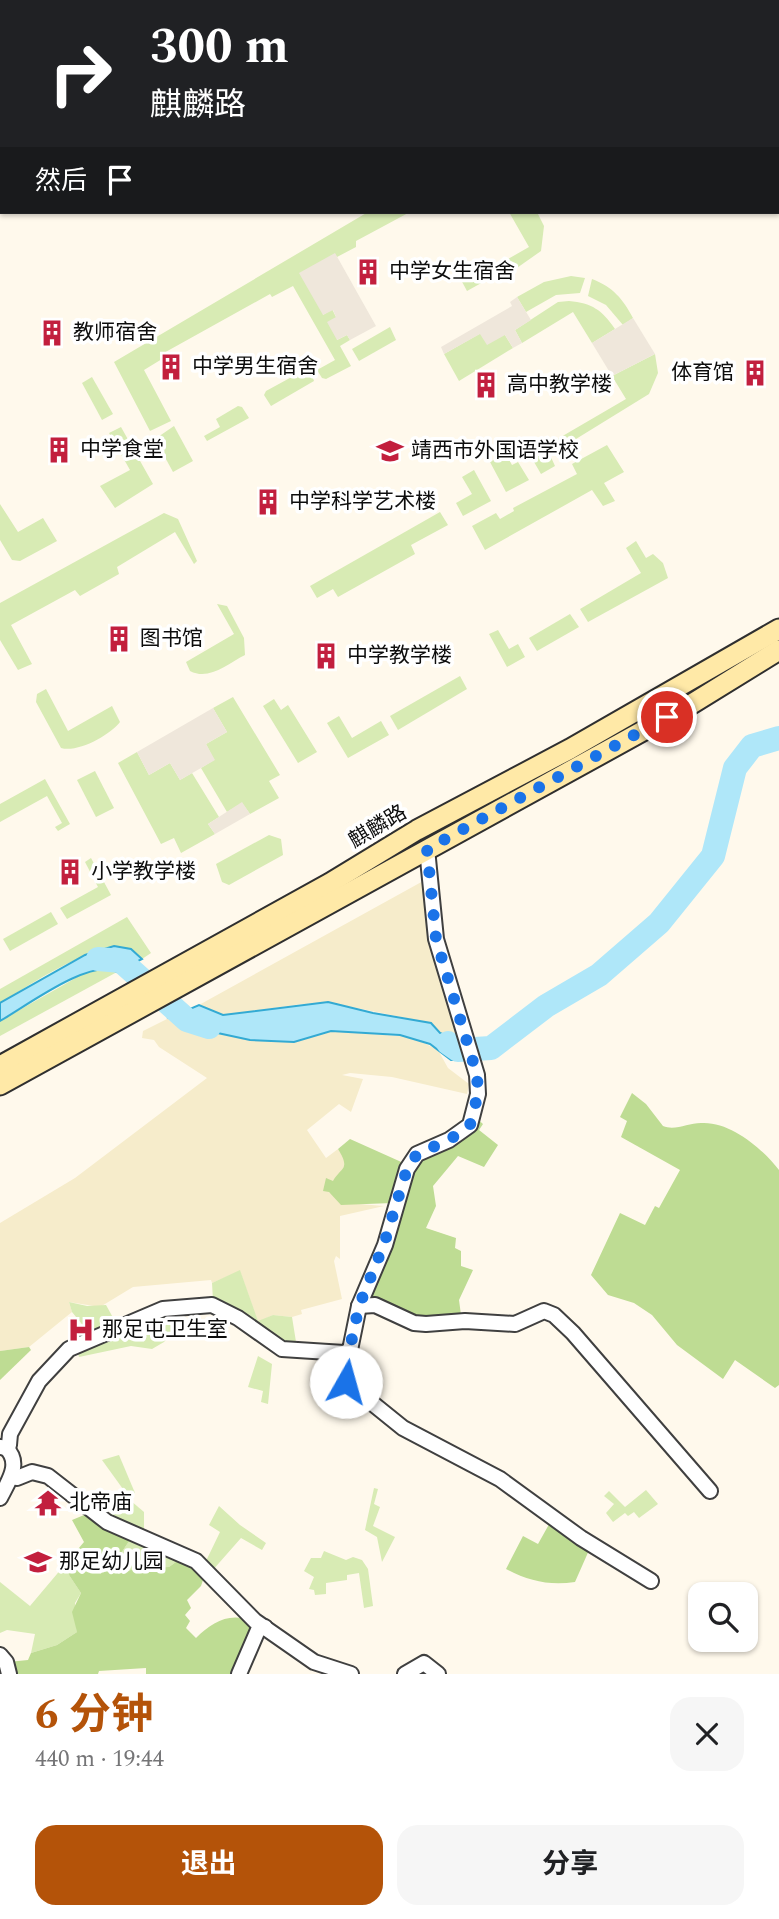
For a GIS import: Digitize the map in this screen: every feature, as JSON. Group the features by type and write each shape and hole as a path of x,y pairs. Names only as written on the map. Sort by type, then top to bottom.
{"main road":[{"name":"麒麟路","path":"186,972 417,830 570,750 779,629"},
{"name":"麒麟路","path":"0,1084 127,1005 186,972 427,849 690,705 779,650"},
{"name":"麒麟路","path":"0,1066 127,1005"}],"street":[{"path":"427,849 436,939 467,1036 477,1075 478,1094 470,1125 449,1140 417,1154 407,1169 384,1244 359,1306 346,1382 403,1428 500,1479 588,1543 651,1581"},
{"path":"0,1498 12,1474 13,1457 3,1448 39,1381 69,1349 163,1309 212,1305 238,1318 282,1349 344,1353 350,1350"},
{"path":"359,1306 375,1305 421,1324 466,1321 515,1324 540,1311 549,1312 573,1333 710,1491"},
{"path":"12,1474 17,1478 32,1472 48,1476 107,1522 196,1561 226,1588 248,1615 314,1662 351,1674"},
{"path":"239,1674 258,1630 265,1627"},
{"path":"0,1655 6,1662 9,1674"},
{"path":"405,1674 424,1663 438,1674"}],"shaded area":[{"path":"335,253 376,326 350,340 347,335 337,340 327,322 336,317 333,310 323,315 299,273"},
{"path":"517,297 531,320 515,330 522,343 513,348 505,335 487,345 480,334 444,354 441,347 512,306 510,302"},
{"path":"633,318 655,354 612,376 592,343"},
{"path":"213,708 227,732 206,744 215,760 180,780 170,763 149,775 137,752"},
{"path":"242,802 250,814 215,834 208,824"},
{"path":"425,880 463,1043 439,1033 431,1023 342,1005 302,1004 223,1015 199,1005"},
{"path":"169,1018 199,1029 250,1040 294,1042 331,1031 412,1037 438,1050 448,1068 469,1084 467,1094 392,1077 350,1073 342,1075 363,1079 351,1112 339,1104 307,1130 326,1158 338,1149 345,1162 342,1174 333,1182 327,1179 329,1192 346,1203 384,1206 340,1216 340,1259 336,1256 334,1261 342,1299 301,1310 302,1314 292,1317 273,1315 258,1322 240,1271 212,1283 211,1280 133,1287 100,1307 69,1302 72,1312 29,1347 0,1351 0,1223 75,1178 207,1078 159,1047 154,1040 142,1038 143,1031"}],"green space":[{"path":"365,214 406,214 356,241 356,247 337,257 335,254 323,315 332,309 336,317 337,340 347,335 350,340 340,346 351,366 326,379 322,378 317,370 335,360 293,286 272,297 270,294 162,354 162,359 144,370 171,421 150,431 114,362"},
{"path":"510,214 538,214 544,226 541,251 514,270 508,259 529,247"},
{"path":"494,259 501,272 467,291 460,278"},
{"path":"571,276 585,278 580,293 556,295 526,312 517,297 544,282"},
{"path":"592,279 617,294 633,318 623,325 606,305 588,296"},
{"path":"569,301 596,309 615,329 592,343 573,312 522,343 515,330 558,302"},
{"path":"390,327 396,340 359,361 352,349"},
{"path":"481,333 505,335 513,348 459,381 444,354"},
{"path":"655,354 658,373 649,394 550,455 555,466 541,474 530,455 626,399 612,376"},
{"path":"299,373 302,378 311,373 314,381 271,406 264,395 266,391"},
{"path":"92,377 113,414 102,420 82,383"},
{"path":"238,406 242,407 249,418 207,441 204,436 220,427 216,419"},
{"path":"174,426 193,461 173,472 155,439"},
{"path":"121,427 153,484 115,508 100,486 130,470 109,433"},
{"path":"501,445 512,465 518,462 529,480 506,492 490,462 497,458 492,450"},
{"path":"607,445 624,472 604,483 615,501 603,506 592,490 485,550 472,526 496,513 500,519 514,511 513,508 577,474 572,464"},
{"path":"474,470 491,501 463,516 456,503 472,494 462,477"},
{"path":"0,504 18,532 43,518 57,541 20,561 12,560 0,540"},
{"path":"440,512 448,525 411,545 415,554 338,597 333,589 317,598 310,586"},
{"path":"164,513 178,519 197,561 194,564 175,532 117,567 119,574 80,596 75,590 11,625 32,664 18,670 0,640 0,603"},
{"path":"636,541 646,558 653,554 663,563 668,578 588,622 580,609 641,573 626,548"},
{"path":"217,604 227,606 244,638 245,655 211,673 197,674 190,671 186,662 234,634"},
{"path":"570,614 579,627 537,651 529,638"},
{"path":"498,630 509,649 518,644 525,657 507,667 489,634"},
{"path":"460,676 467,689 398,730 390,716"},
{"path":"46,689 68,731 112,706 120,722 93,742 76,748 61,748 36,702 37,694"},
{"path":"233,697 280,775 269,781 279,798 250,814 242,803 227,812 201,768 214,760 206,744 227,732 213,708"},
{"path":"274,699 281,710 288,705 317,752 298,763 263,706"},
{"path":"339,716 352,738 381,721 389,735 348,758 327,723"},
{"path":"137,752 149,775 170,763 180,780 192,773 219,817 208,824 215,834 181,853 174,838 161,844 118,763"},
{"path":"95,771 114,808 96,817 77,780"},
{"path":"45,779 70,824 58,831 55,827 62,823 47,796 0,822 0,804"},
{"path":"269,835 281,839 283,855 229,885 222,882 216,864"},
{"path":"91,858 111,895 67,919 60,908 98,887 85,862"},
{"path":"51,912 58,924 10,951 3,939"},
{"path":"127,917 151,953 142,959 130,950 113,948 93,953 50,973 0,1003 0,989"},
{"path":"109,968 117,972 0,1036 0,1021 88,971"},
{"path":"632,1093 646,1104 663,1126 672,1128 701,1123 723,1126 754,1145 779,1170 779,1385 775,1388 735,1360 723,1379 677,1345 652,1315 634,1303 608,1295 591,1275 620,1213 645,1225 655,1206 659,1208 680,1170 621,1137 627,1121 620,1117"},
{"path":"475,1117 483,1124 479,1130 498,1145 484,1167 458,1156 433,1186 436,1206 426,1228 456,1238 455,1248 461,1251 461,1266 473,1270 459,1300 461,1315 422,1322 364,1300 413,1165"},
{"path":"350,1139 408,1165 392,1203 341,1205 329,1192 323,1191 326,1178 333,1181 343,1168 344,1161 338,1149"},
{"path":"240,1270 258,1321 273,1315 292,1317 297,1348 287,1348 213,1301 212,1283"},
{"path":"69,1302 87,1306 106,1305 116,1323 90,1334 72,1312"},
{"path":"169,1310 173,1331 164,1342 152,1349 131,1346 79,1357 77,1350"},
{"path":"29,1347 31,1350 0,1380 0,1351"},
{"path":"258,1356 272,1364 268,1404 261,1402 263,1391 248,1387"},
{"path":"119,1455 135,1493 128,1496 102,1460"},
{"path":"374,1488 378,1489 374,1504 380,1507 373,1526 395,1537 382,1562 377,1537 365,1530"},
{"path":"646,1490 658,1504 639,1518 634,1512 628,1516 625,1513 613,1522 606,1513 614,1504 604,1496 609,1491 625,1507"},
{"path":"131,1501 144,1512 144,1534 107,1516"},
{"path":"219,1506 266,1543 262,1550 241,1538 212,1571 206,1561 220,1532 209,1525"},
{"path":"89,1513 132,1537 119,1556 118,1574 137,1568 169,1567 180,1559 188,1561 204,1577 201,1586 187,1600 191,1608 185,1615 190,1621 186,1628 196,1638 222,1620 237,1618 253,1622 236,1674 146,1674 146,1668 99,1671 98,1674 11,1674 8,1662 28,1660 31,1653 57,1645 77,1632 72,1612 81,1593 69,1575 73,1555 84,1542 72,1520"},
{"path":"552,1519 590,1548 575,1582 539,1582 506,1569 523,1536 538,1544"},
{"path":"132,1537 180,1559 169,1567 137,1568 118,1574 119,1556"},
{"path":"324,1551 346,1560 353,1557 362,1560 368,1569 373,1606 364,1608 359,1573 347,1575 347,1580 326,1583 326,1594 315,1595 314,1590 309,1589 314,1577 304,1571 311,1558 321,1558"},
{"path":"73,1555 69,1575 81,1593 75,1603 77,1632 57,1645 31,1653 35,1634 7,1630 0,1633 0,1582 30,1606"}],"water":[{"path":"114,946 131,949 142,959 117,972 106,969 75,977 0,1021 0,1003 85,955"},
{"path":"328,1002 431,1023 440,1033 463,1043 465,1059 451,1060 430,1044 400,1035 331,1031 294,1042 250,1040 199,1029 169,1018 199,1005 223,1015"}],"waterway":[{"path":"448,1043 458,1050 491,1048 546,1006 599,975 659,923 713,856 735,768 752,746 779,738"},
{"path":"98,959 121,961 187,1020 209,1027"}],"place":[{"name":"中学女生宿舍","path":"368,272"},
{"name":"教师宿舍","path":"52,333"},
{"name":"中学男生宿舍","path":"171,367"},
{"name":"体育馆","path":"755,373"},
{"name":"高中教学楼","path":"486,385"},
{"name":"中学食堂","path":"59,450"},
{"name":"靖西市外国语学校","path":"390,451"},
{"name":"中学科学艺术楼","path":"268,502"},
{"name":"图书馆","path":"119,639"},
{"name":"中学教学楼","path":"326,656"},
{"name":"小学教学楼","path":"70,872"},
{"name":"那足屯卫生室","path":"81,1330"},
{"name":"北帝庙","path":"48,1503"},
{"name":"那足幼儿园","path":"38,1562"}],"route":[{"path":"346,1382 346,1367 359,1306 384,1244 407,1169 424,1149 438,1146 470,1125 478,1094 477,1075 467,1036 436,939 427,849 667,717"}]}
